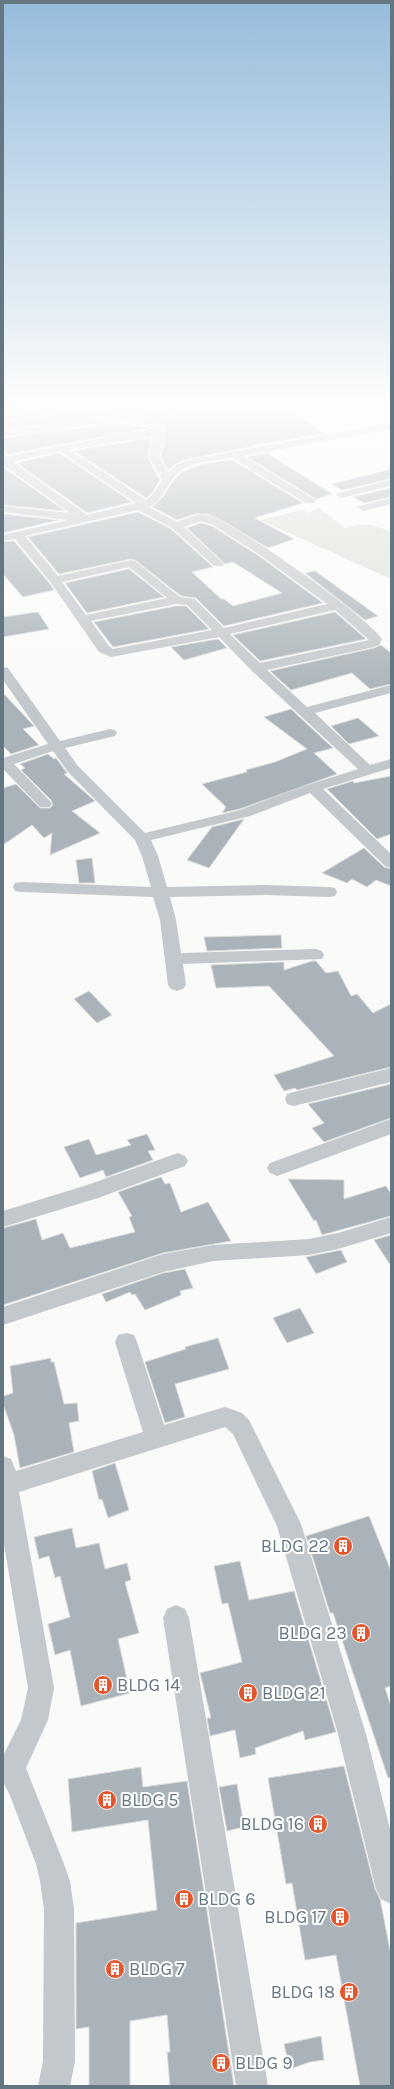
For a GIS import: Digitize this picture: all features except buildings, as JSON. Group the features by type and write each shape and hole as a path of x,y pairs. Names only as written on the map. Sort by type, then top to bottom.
{"street":[{"path":"63,502 86,518"},
{"path":"137,502 176,526 218,564"},
{"path":"3,538 142,506 148,502"},
{"path":"363,508 385,502"},
{"path":"3,509 86,518"},
{"path":"176,526 200,518 210,520 260,550 336,606 376,639 375,642 370,644 257,668"},
{"path":"18,534 55,580 104,649 111,653 223,632 336,606"},
{"path":"55,580 131,563 138,567 176,600"},
{"path":"83,619 176,600 191,602 223,632 257,668 306,711 367,770"},
{"path":"3,671 73,769 142,838 150,856 161,892 169,926 177,985"},
{"path":"306,711 391,689"},
{"path":"46,804 3,762 56,746 110,733"},
{"path":"142,838 245,813 313,788 391,763"},
{"path":"313,788 391,863"},
{"path":"22,888 161,892 265,890 329,892"},
{"path":"173,959 316,955"},
{"path":"294,1099 391,1075"},
{"path":"278,1168 391,1126"},
{"path":"3,1219 91,1192 178,1161"},
{"path":"3,1316 163,1263 213,1253 284,1250 338,1241 391,1225"},
{"path":"126,1342 157,1438"},
{"path":"54,2086 59,2061 60,1938 57,1895 50,1864 20,1785 7,1765 34,1721 40,1704 41,1688 5,1479 157,1438 225,1417 234,1420 241,1427 289,1524 352,1734 391,1889"},
{"path":"176,1618 252,2086"}],"shaded area":[{"path":"319,508 345,528 359,525 373,525 391,532 391,579 260,520 302,510 309,513"}],"place":[{"name":"BLDG 22","path":"343,1546"},
{"name":"BLDG 23","path":"361,1633"},
{"name":"BLDG 14","path":"103,1685"},
{"name":"BLDG 21","path":"248,1693"},
{"name":"BLDG 5","path":"107,1800"},
{"name":"BLDG 16","path":"318,1824"},
{"name":"BLDG 6","path":"184,1899"},
{"name":"BLDG 17","path":"340,1917"},
{"name":"BLDG 7","path":"115,1969"},
{"name":"BLDG 18","path":"349,1992"},
{"name":"BLDG 9","path":"221,2063"}]}
